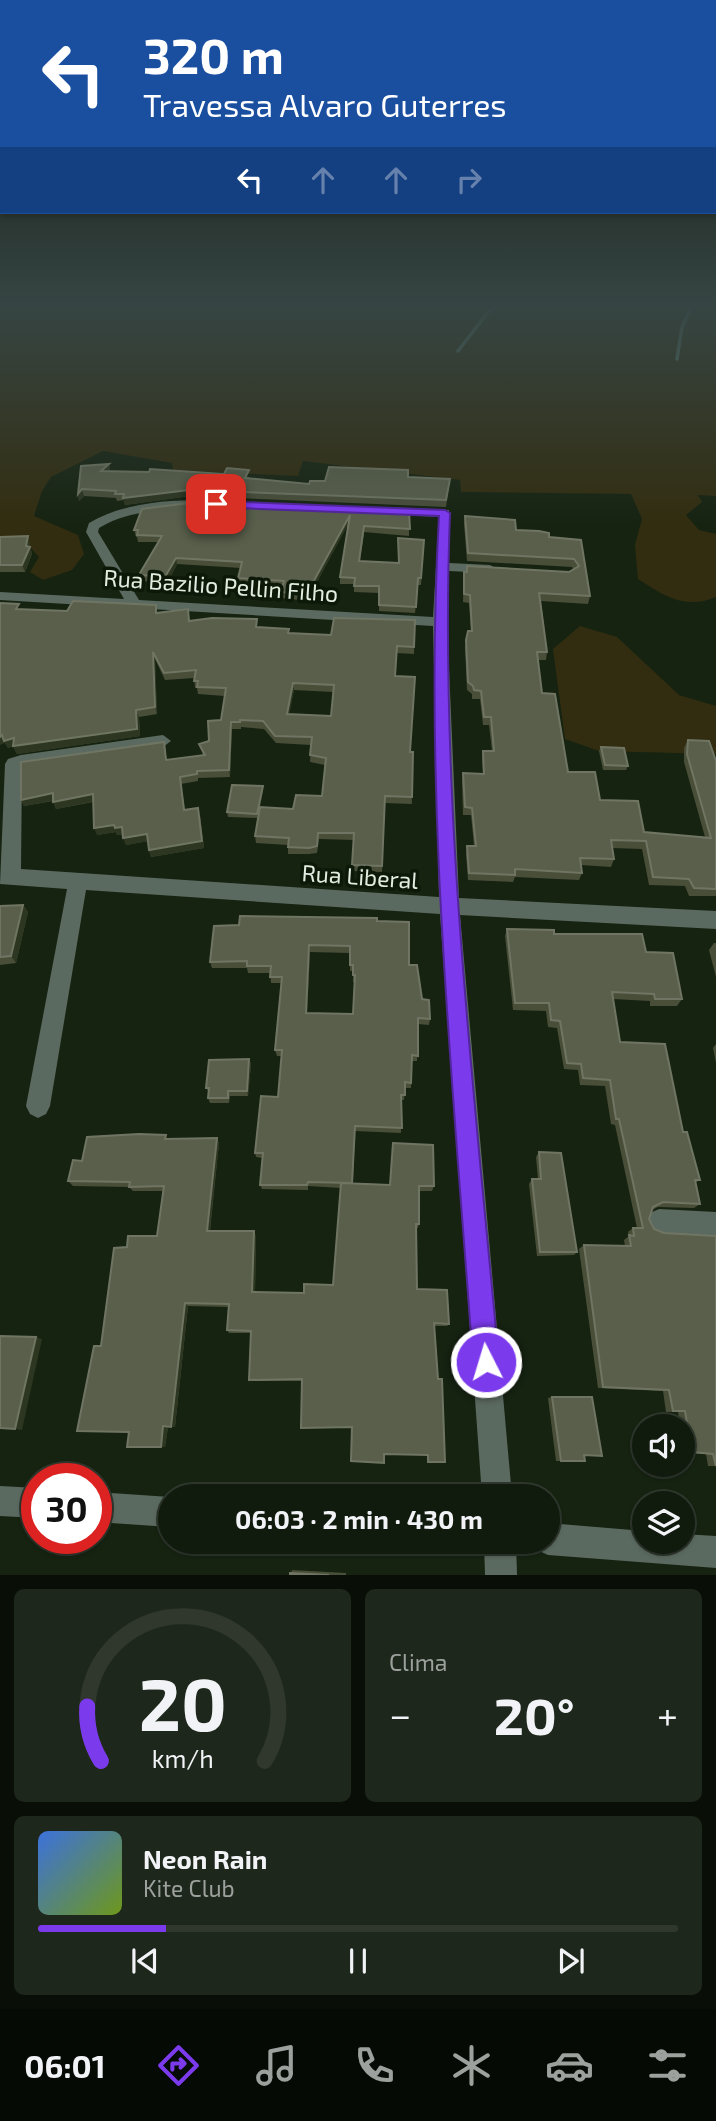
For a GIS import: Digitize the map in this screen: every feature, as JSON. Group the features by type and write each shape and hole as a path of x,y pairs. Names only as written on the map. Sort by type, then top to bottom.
{"street":[{"path":"133,602 93,532 93,526 119,513 171,505 217,505"},
{"path":"378,510 445,513 440,622 449,906 495,1484"},
{"path":"442,567 499,570"},
{"name":"Rua Bazilio Pellin Filho","path":"0,596 440,622"},
{"path":"5,876 14,764 163,741"},
{"name":"Rua Liberal","path":"5,876 449,906 716,920"},
{"path":"38,1106 78,881"},
{"path":"659,1222 716,1225"},
{"path":"0,1501 21,1502"},
{"path":"112,1508 158,1511"},
{"path":"560,1540 716,1552"},
{"path":"501,1554 502,1575"}],"shaded area":[{"path":"0,380 716,380 716,496 698,495 702,502 686,515 699,530 716,534 716,597 705,601 685,602 675,599 638,579 635,545 642,519 631,494 461,492 460,480 303,461 298,476 173,470 172,463 103,451 51,477 42,491 34,516 78,535 84,554 72,570 43,580 30,572 39,557 24,541 0,536"},
{"path":"580,626 617,637 679,695 716,706 716,754 599,751 565,739 553,649"}],"building":[{"path":"109,464 101,471 149,472 150,469 224,474 227,468 249,470 245,478 309,484 310,481 325,481 329,467 408,470 408,477 450,479 446,500 189,490 123,498 124,494 115,494 116,491 82,489 78,494 81,466"},
{"path":"189,503 409,511 410,529 364,526 359,561 399,563 398,538 424,540 416,607 379,605 379,586 354,586 355,578 340,577 350,515 310,588 300,587 298,593 281,592 284,581 238,578 242,562 176,558 165,577 141,575 162,536 137,535 138,530 134,530 142,509"},
{"path":"465,516 515,520 516,530 539,531 549,533 549,537 581,540 590,596 539,593 547,652 537,652 542,693 555,694 568,772 595,772 600,800 638,801 644,832 711,838 687,754 688,740 709,741 716,761 716,889 694,888 689,879 653,877 646,841 611,840 614,859 580,858 582,873 515,869 515,875 469,873 467,846 476,846 472,808 465,807 463,773 484,774 483,751 494,751 491,717 484,717 481,691 474,690 468,682 466,640 468,631 472,631 470,595 464,594 464,572 467,572 467,566 569,572 579,566 574,559 468,553"},
{"path":"28,536 26,546 30,547 22,565 0,565 0,537"},
{"path":"73,601 156,605 156,613 188,609 189,621 212,618 257,619 256,627 289,629 288,633 331,635 334,618 415,620 414,647 397,646 395,676 415,677 410,752 413,752 412,797 385,796 382,866 352,865 354,833 318,833 317,846 309,848 288,847 289,838 255,836 260,807 293,809 296,795 322,796 326,758 310,755 312,737 275,736 263,721 231,722 229,770 197,771 197,774 180,777 184,810 198,808 202,841 149,850 147,834 123,838 122,827 115,828 114,825 94,828 93,794 53,802 53,793 21,800 21,762 164,742 166,760 205,755 199,744 209,741 208,721 221,720 226,688 197,687 198,681 194,681 196,670 164,673 153,652 155,707 136,710 137,729 13,746 14,738 4,741 2,735 0,737 0,603 19,604 16,609 67,611","holes":["293,683 334,685 331,716 287,714"]},
{"path":"601,747 624,748 628,766 605,765"},
{"path":"232,785 263,786 257,814 227,812"},
{"path":"23,905 11,956 0,957 0,906"},
{"path":"240,916 377,918 377,921 409,922 409,965 417,965 422,999 429,1000 430,1019 418,1018 418,1056 412,1055 411,1083 405,1082 405,1095 401,1095 402,1128 355,1126 352,1183 260,1185 263,1153 255,1153 261,1096 278,1097 282,1050 275,1050 282,977 270,977 271,966 247,966 247,961 210,962 214,926 239,925","holes":["309,945 350,946 350,965 353,965 355,975 353,1014 306,1013"]},
{"path":"507,929 554,930 554,934 642,934 646,952 673,953 682,999 655,999 654,994 612,992 620,1042 665,1044 683,1132 687,1132 700,1180 695,1180 700,1204 663,1202 653,1207 649,1219 654,1229 664,1233 716,1236 716,1466 713,1454 695,1452 695,1414 673,1411 669,1390 603,1387 584,1245 631,1246 629,1235 634,1236 633,1228 643,1228 619,1119 616,1119 610,1080 583,1078 581,1064 567,1063 560,1021 551,1020 549,1003 515,1003"},
{"path":"249,1059 247,1091 228,1091 228,1098 208,1098 209,1088 206,1088 209,1060"},
{"path":"166,1135 165,1139 217,1138 207,1231 254,1231 252,1292 304,1293 304,1284 333,1285 341,1183 390,1185 393,1143 433,1145 434,1186 419,1186 419,1224 416,1224 417,1289 447,1290 449,1324 434,1323 438,1379 442,1379 445,1462 428,1462 428,1455 384,1454 384,1463 351,1461 352,1427 301,1428 302,1379 249,1380 251,1331 227,1330 229,1304 185,1303 171,1427 163,1426 161,1447 127,1447 129,1432 77,1431 94,1346 101,1346 114,1248 127,1247 128,1236 157,1236 164,1186 129,1187 130,1182 68,1181 73,1160 82,1161 87,1137"},
{"path":"539,1152 561,1153 577,1252 540,1252 532,1179 541,1179"},
{"path":"0,1336 36,1337 15,1429 0,1428"},
{"path":"552,1397 592,1397 602,1456 584,1455 585,1461 561,1461"},
{"path":"290,1573 329,1575 290,1575"}],"route":[{"path":"216,504 445,513 440,622 449,906 486,1362"}]}
